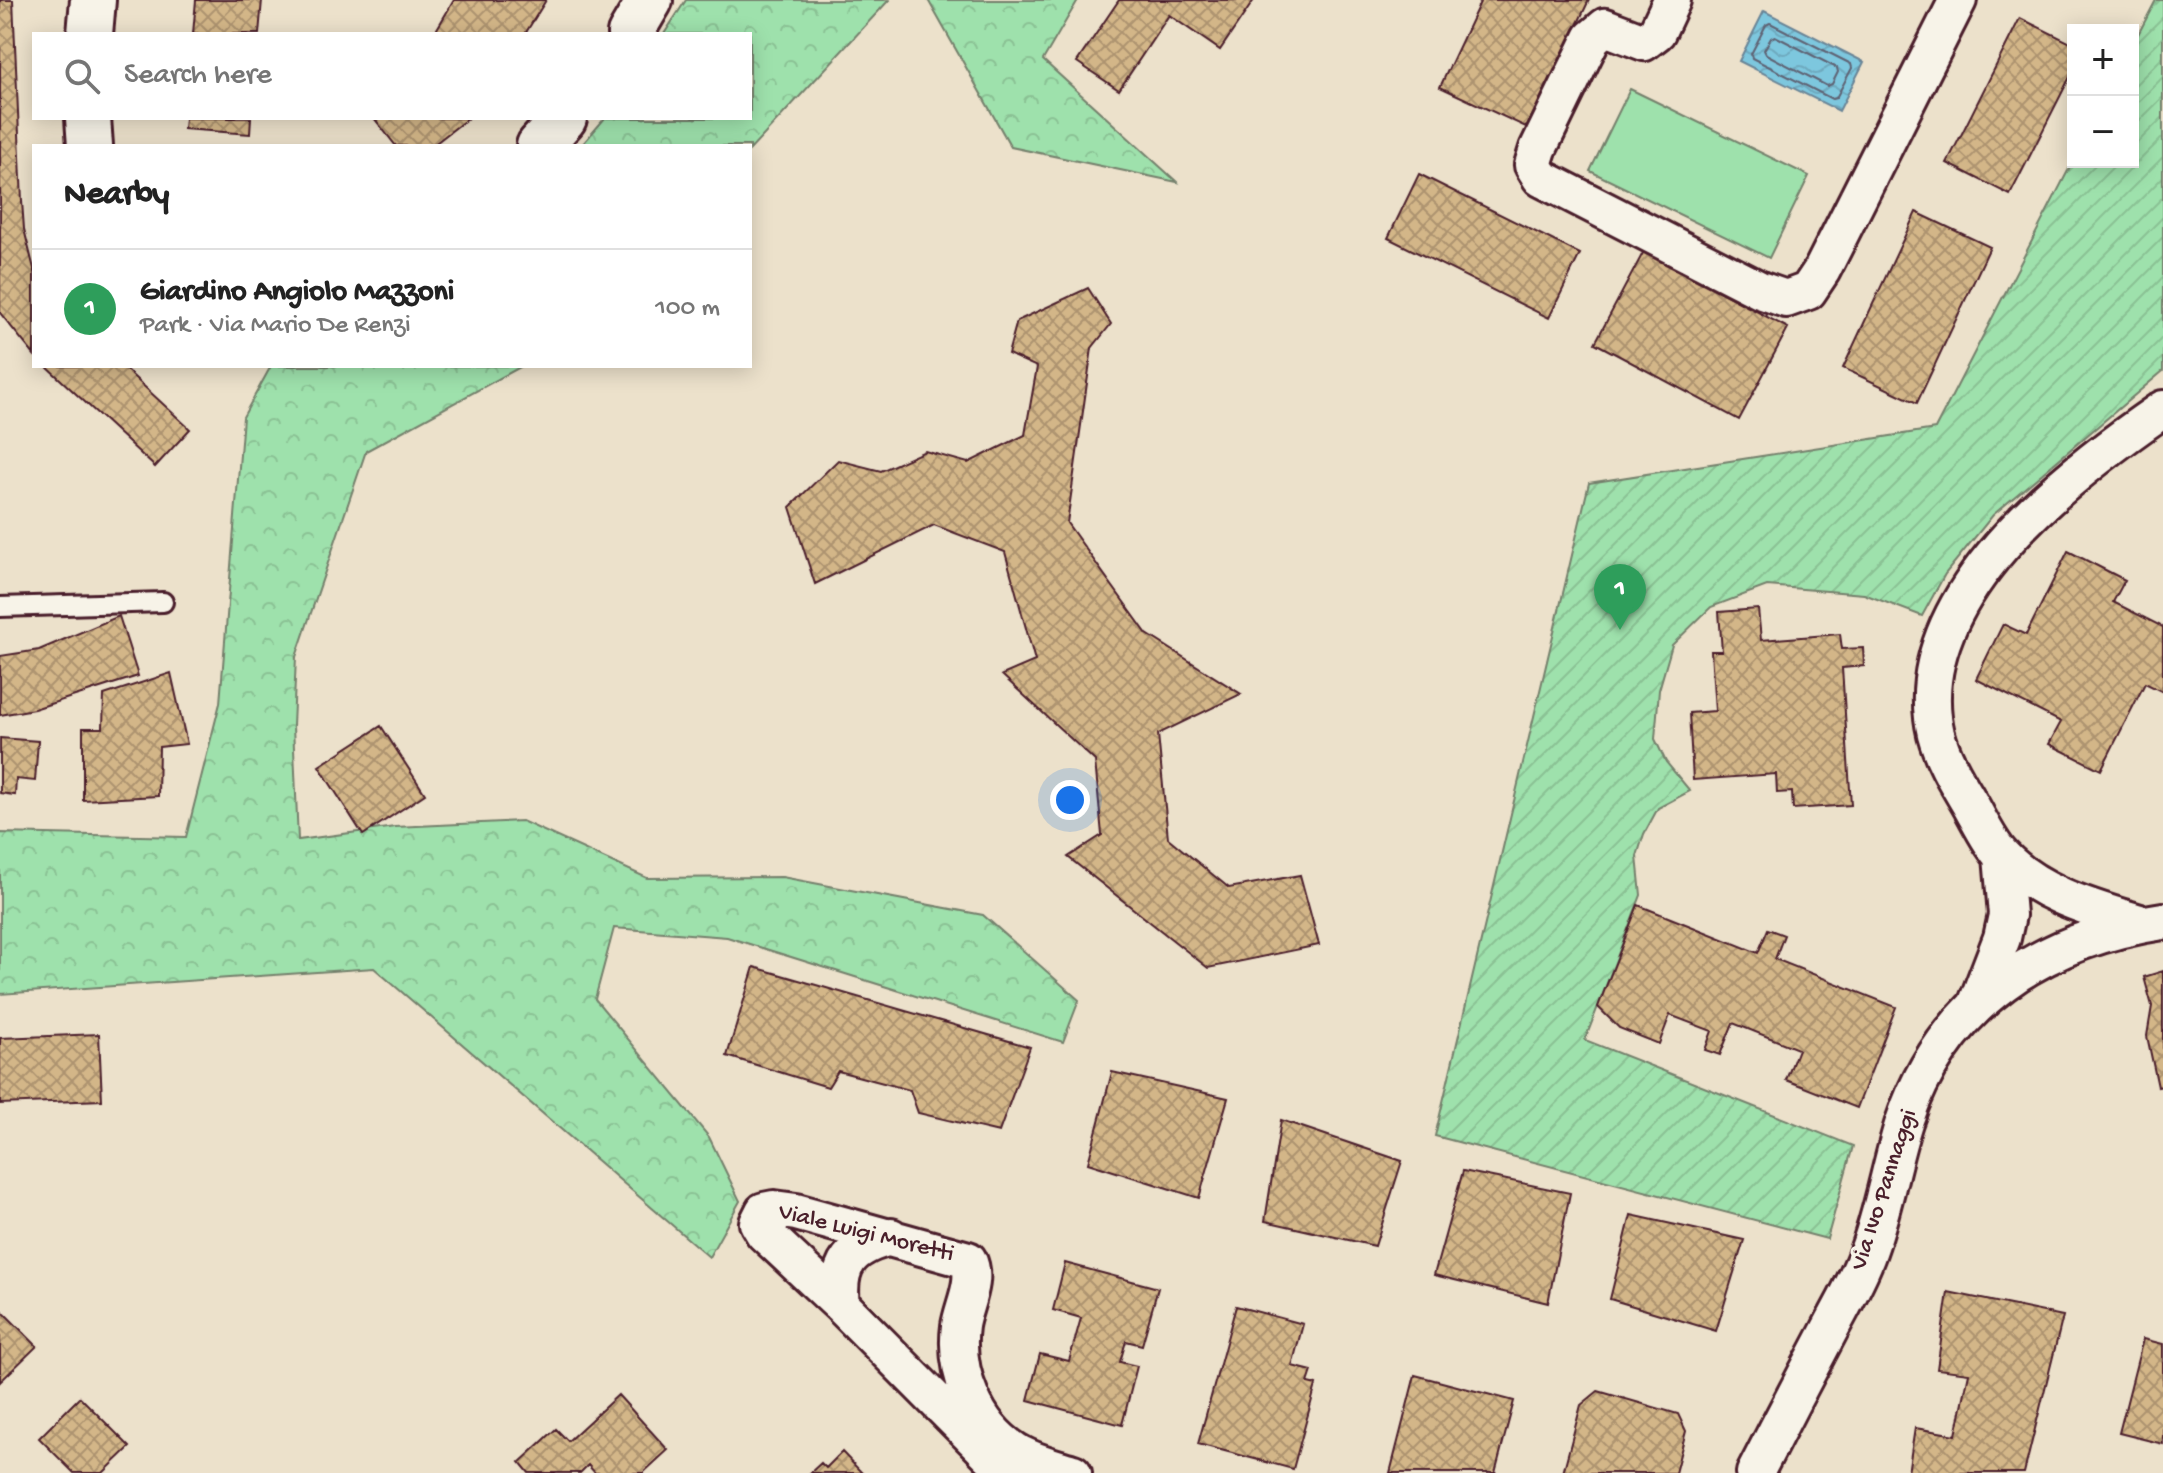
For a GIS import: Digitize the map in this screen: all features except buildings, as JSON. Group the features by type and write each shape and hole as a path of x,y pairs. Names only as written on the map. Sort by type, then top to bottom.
{"street":[{"path":"90,32 93,0"},
{"path":"631,32 650,0"},
{"path":"1672,0 1657,32 1644,42 1605,27 1592,38 1533,165 1541,178 1760,290 1786,299 1808,291 1822,270 1958,0"},
{"path":"88,120 90,144"},
{"path":"541,144 562,120"},
{"path":"2153,923 2067,899 2031,879 2002,856 1943,755 1935,732 1933,683 1944,636 1975,582 2022,522 2086,464 2163,409"},
{"path":"1975,1008 2002,938 2007,915 2002,856"},
{"name":"Via Ivo Pannaggi","path":"1755,1473 1867,1254 1905,1119 1946,1041 1975,1008 2013,975 2045,955 2153,923"},
{"name":"Viale Luigi Moretti","path":"1008,1473 841,1305 764,1233 758,1223 761,1214 767,1209 790,1211 968,1260 972,1281 960,1329 967,1389 987,1424 1017,1452 1073,1473"},
{"path":"841,1305 841,1277 849,1258 866,1244 891,1237"},
{"path":"910,1374 938,1357 960,1329"}],"lane":[{"path":"0,607 163,602"}],"green space":[{"path":"686,0 889,0 752,148 752,144 583,144 603,120 752,120 752,32 665,32"},
{"path":"928,0 1078,0 1043,60 1177,182 1011,147"},
{"path":"2156,0 2163,0 2163,371 1993,515 1945,574 1922,616 1864,594 1767,586 1711,607 1672,645 1659,690 1655,739 1666,762 1690,791 1658,808 1644,834 1637,856 1641,895 1585,1040 1853,1146 1827,1239 1435,1136 1589,483 1935,429 2069,168 2139,168 2139,33"},
{"path":"1630,89 1809,176 1769,258 1590,171"},
{"path":"270,368 518,368 366,451 296,657 293,726 298,840 395,827 522,821 647,878 782,877 983,915 1079,1000 1063,1042 727,937 614,928 595,999 709,1137 740,1201 709,1257 374,968 0,994 0,833 186,837 220,703 243,417"}],"water":[{"path":"1764,11 1864,62 1839,111 1739,61"}],"place":[{"name":"Giardino Angiolo Mazzoni","path":"1620,630"}]}
